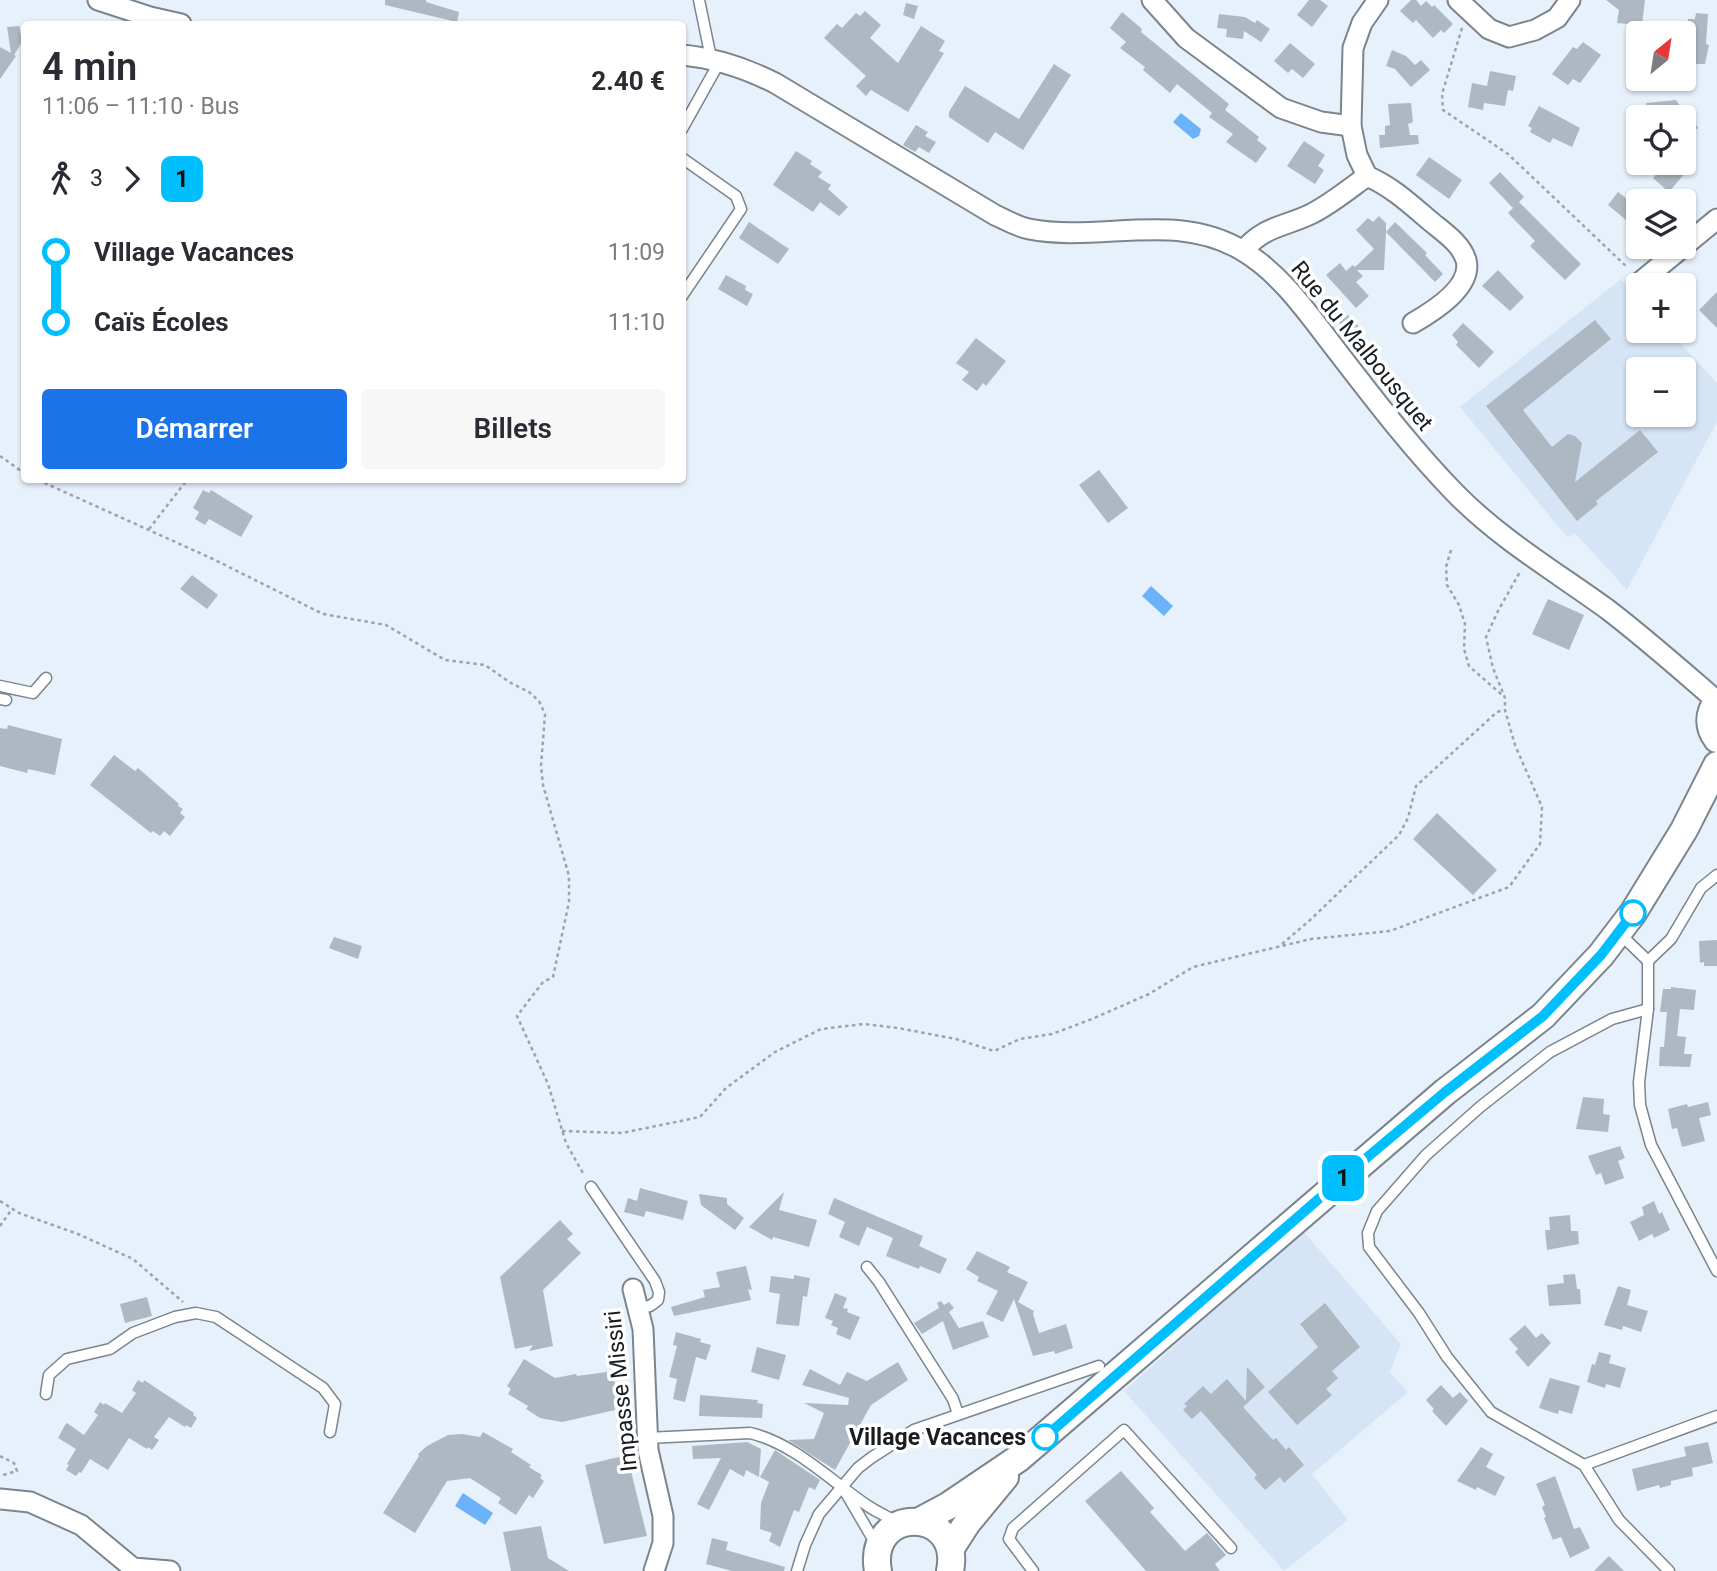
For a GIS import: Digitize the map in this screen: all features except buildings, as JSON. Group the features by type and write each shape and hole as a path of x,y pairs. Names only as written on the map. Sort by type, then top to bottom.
{"main road":[{"path":"1717,702 1710,716 1717,739"},
{"path":"875,1562 887,1532 948,1506 1019,1458 1425,1109 1543,1016 1619,933 1684,831 1717,765"},
{"path":"953,1560 967,1523 1019,1458"},
{"path":"910,1522 941,1533 953,1560"}],"street":[{"path":"98,0 166,21"},
{"path":"1152,0 1186,38 1282,108 1321,122 1352,126"},
{"path":"1378,0 1362,23 1353,48 1352,126 1357,155 1367,176 1390,186 1456,243 1466,261 1464,280 1438,309 1413,323"},
{"path":"1463,6 1489,29 1509,37 1535,30 1557,18 1570,0"},
{"name":"Rue du Malbousquet","path":"686,55 715,59 775,83 995,215 1027,229 1062,233 1167,228 1199,232 1243,251 1263,266 1302,306 1406,440 1457,496 1530,555 1609,611 1717,702"},
{"path":"1243,251 1254,238 1269,229 1311,214 1367,176"},
{"path":"1696,236 1717,219"},
{"path":"1651,273 1668,259"},
{"name":"Impasse Missiri","path":"633,1289 643,1329 647,1438 664,1528 663,1544 654,1571"},
{"path":"0,1499 30,1502 81,1525 133,1568 170,1571"}],"lane":[{"path":"686,121 715,59 699,0"},
{"path":"686,161 736,196 741,209 686,290"},
{"path":"0,686 33,693 46,678"},
{"path":"1648,961 1671,939 1701,888 1717,875"},
{"path":"1619,933 1648,961 1648,1009 1639,1082 1640,1105 1651,1145 1717,1271"},
{"path":"1648,1009 1612,1019 1550,1052 1480,1107 1426,1155 1377,1211 1368,1233 1369,1247 1419,1313 1447,1357 1491,1412 1584,1465 1619,1520 1670,1571"},
{"path":"590,1187 655,1281 659,1292 658,1300 650,1306 638,1308"},
{"path":"867,1267 945,1387 958,1414"},
{"path":"46,1394 49,1375 67,1359 110,1349 133,1333 175,1317 196,1314 216,1317 323,1388 335,1404 331,1432"},
{"path":"797,1571 819,1514 858,1468 871,1458 914,1430 1099,1366"},
{"path":"1584,1465 1717,1416"},
{"path":"1033,1571 1009,1539 1013,1528 1124,1430 1231,1548"},
{"path":"647,1438 750,1433 765,1436 830,1475 869,1507 910,1522"},
{"path":"842,1486 875,1562"}],"path":[{"path":"1463,6 1442,94 1443,110 1508,154 1631,273"},
{"path":"0,456 21,471"},
{"path":"45,483 213,559 323,614 386,625 445,660 485,664 539,701 545,714 541,766 543,785 569,876 569,902 553,977 543,982 517,1016 548,1084 566,1143 590,1187"},
{"path":"148,530 185,483"},
{"path":"1451,550 1446,567 1447,585 1459,605 1465,624 1464,649 1469,666 1505,698"},
{"path":"562,1131 622,1133 700,1117 726,1088 775,1052 821,1029 864,1024 898,1028 956,1039 994,1051 1020,1039 1052,1034 1092,1019 1149,994 1193,967 1311,939 1390,931 1509,887 1540,844 1542,807 1516,745 1486,637 1497,611 1530,555"},
{"path":"1279,946 1399,835 1408,818 1416,786 1497,712 1506,710"},
{"path":"0,1201 12,1209 78,1234 133,1259 196,1314"},
{"path":"0,1226 12,1209"},
{"path":"0,1456 14,1463 17,1471 0,1476"}],"shaded area":[{"path":"1621,279 1626,284 1626,343 1680,343 1693,357 1626,357 1626,427 1696,427 1696,360 1717,383 1717,422 1627,590 1575,533 1567,537 1460,407"},
{"path":"1303,1231 1401,1344 1390,1372 1408,1392 1312,1474 1348,1520 1284,1571 1124,1391"}],"water":[{"path":"1181,113 1201,129 1199,136 1193,139 1173,122"},
{"path":"1151,586 1173,606 1164,616 1142,596"},
{"path":"463,1493 493,1513 485,1525 455,1506"}],"bus line":[{"name":"1","path":"1045,1437 1345,1176 1445,1092 1543,1016 1601,955 1633,913"}],"place":[{"name":"Village Vacances","path":"1045,1437"}]}
